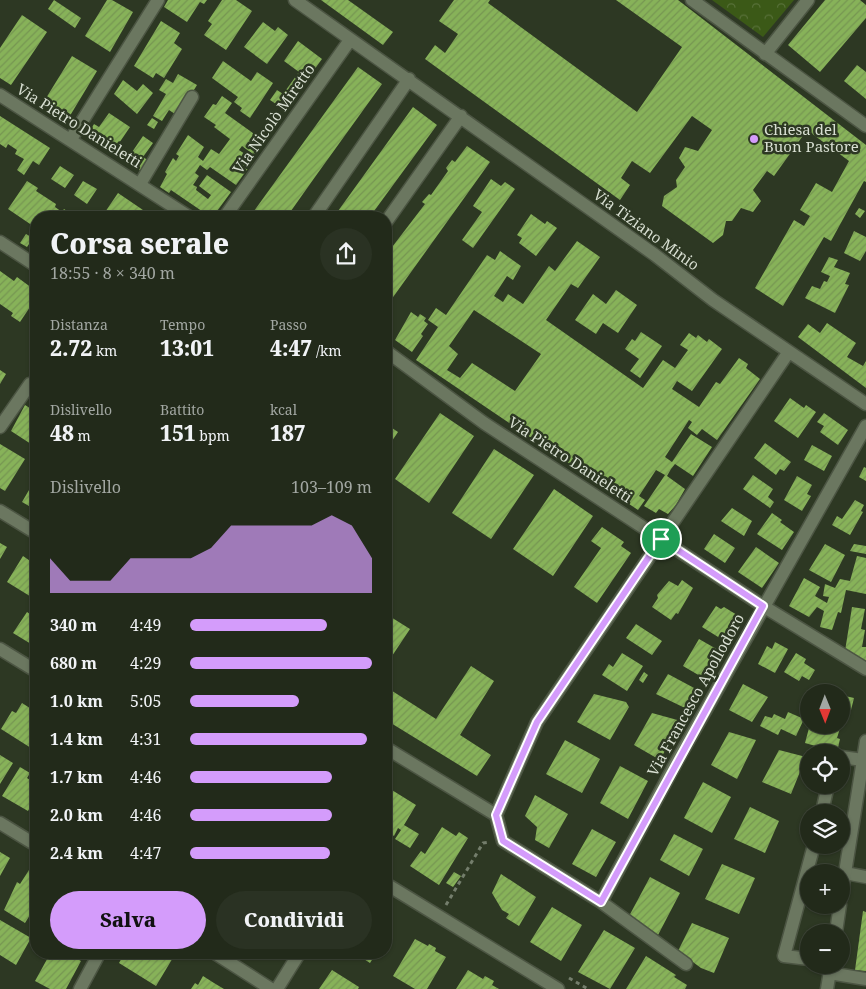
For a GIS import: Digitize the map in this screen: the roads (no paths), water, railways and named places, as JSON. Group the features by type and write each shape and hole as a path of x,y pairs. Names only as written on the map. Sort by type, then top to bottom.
{"street":[{"path":"71,139 158,0"},
{"name":"Via Tiziano Minio","path":"295,0 461,116 788,353 866,404"},
{"path":"692,0 866,126"},
{"path":"765,54 808,0"},
{"name":"Via Nicolò Miretto","path":"229,211 350,40"},
{"path":"318,211 409,79"},
{"name":"Via Pietro Danieletti","path":"0,95 180,211"},
{"name":"Via Pietro Danieletti","path":"140,184 192,97"},
{"path":"392,214 461,116"},
{"path":"0,242 30,262"},
{"path":"686,964 601,902 503,841 496,815 537,722 788,353"},
{"name":"Via Pietro Danieletti","path":"392,355 484,422 763,606 866,669"},
{"path":"0,427 30,384"},
{"name":"Via Francesco Apollodoro","path":"601,902 763,606 866,426"},
{"path":"0,511 30,529"},
{"path":"0,649 30,667"},
{"path":"846,864 866,741"},
{"path":"392,752 496,815"},
{"path":"850,758 863,760"},
{"path":"0,822 30,841"},
{"path":"800,958 784,956 812,854"},
{"path":"850,874 866,877"},
{"path":"392,888 558,989"},
{"path":"80,989 96,959"},
{"path":"222,959 257,985 272,989"},
{"path":"277,989 296,959"},
{"path":"827,989 829,974"},
{"path":"848,974 866,979"}],"place":[{"name":"Chiesa del Buon Pastore","path":"754,139"}]}
